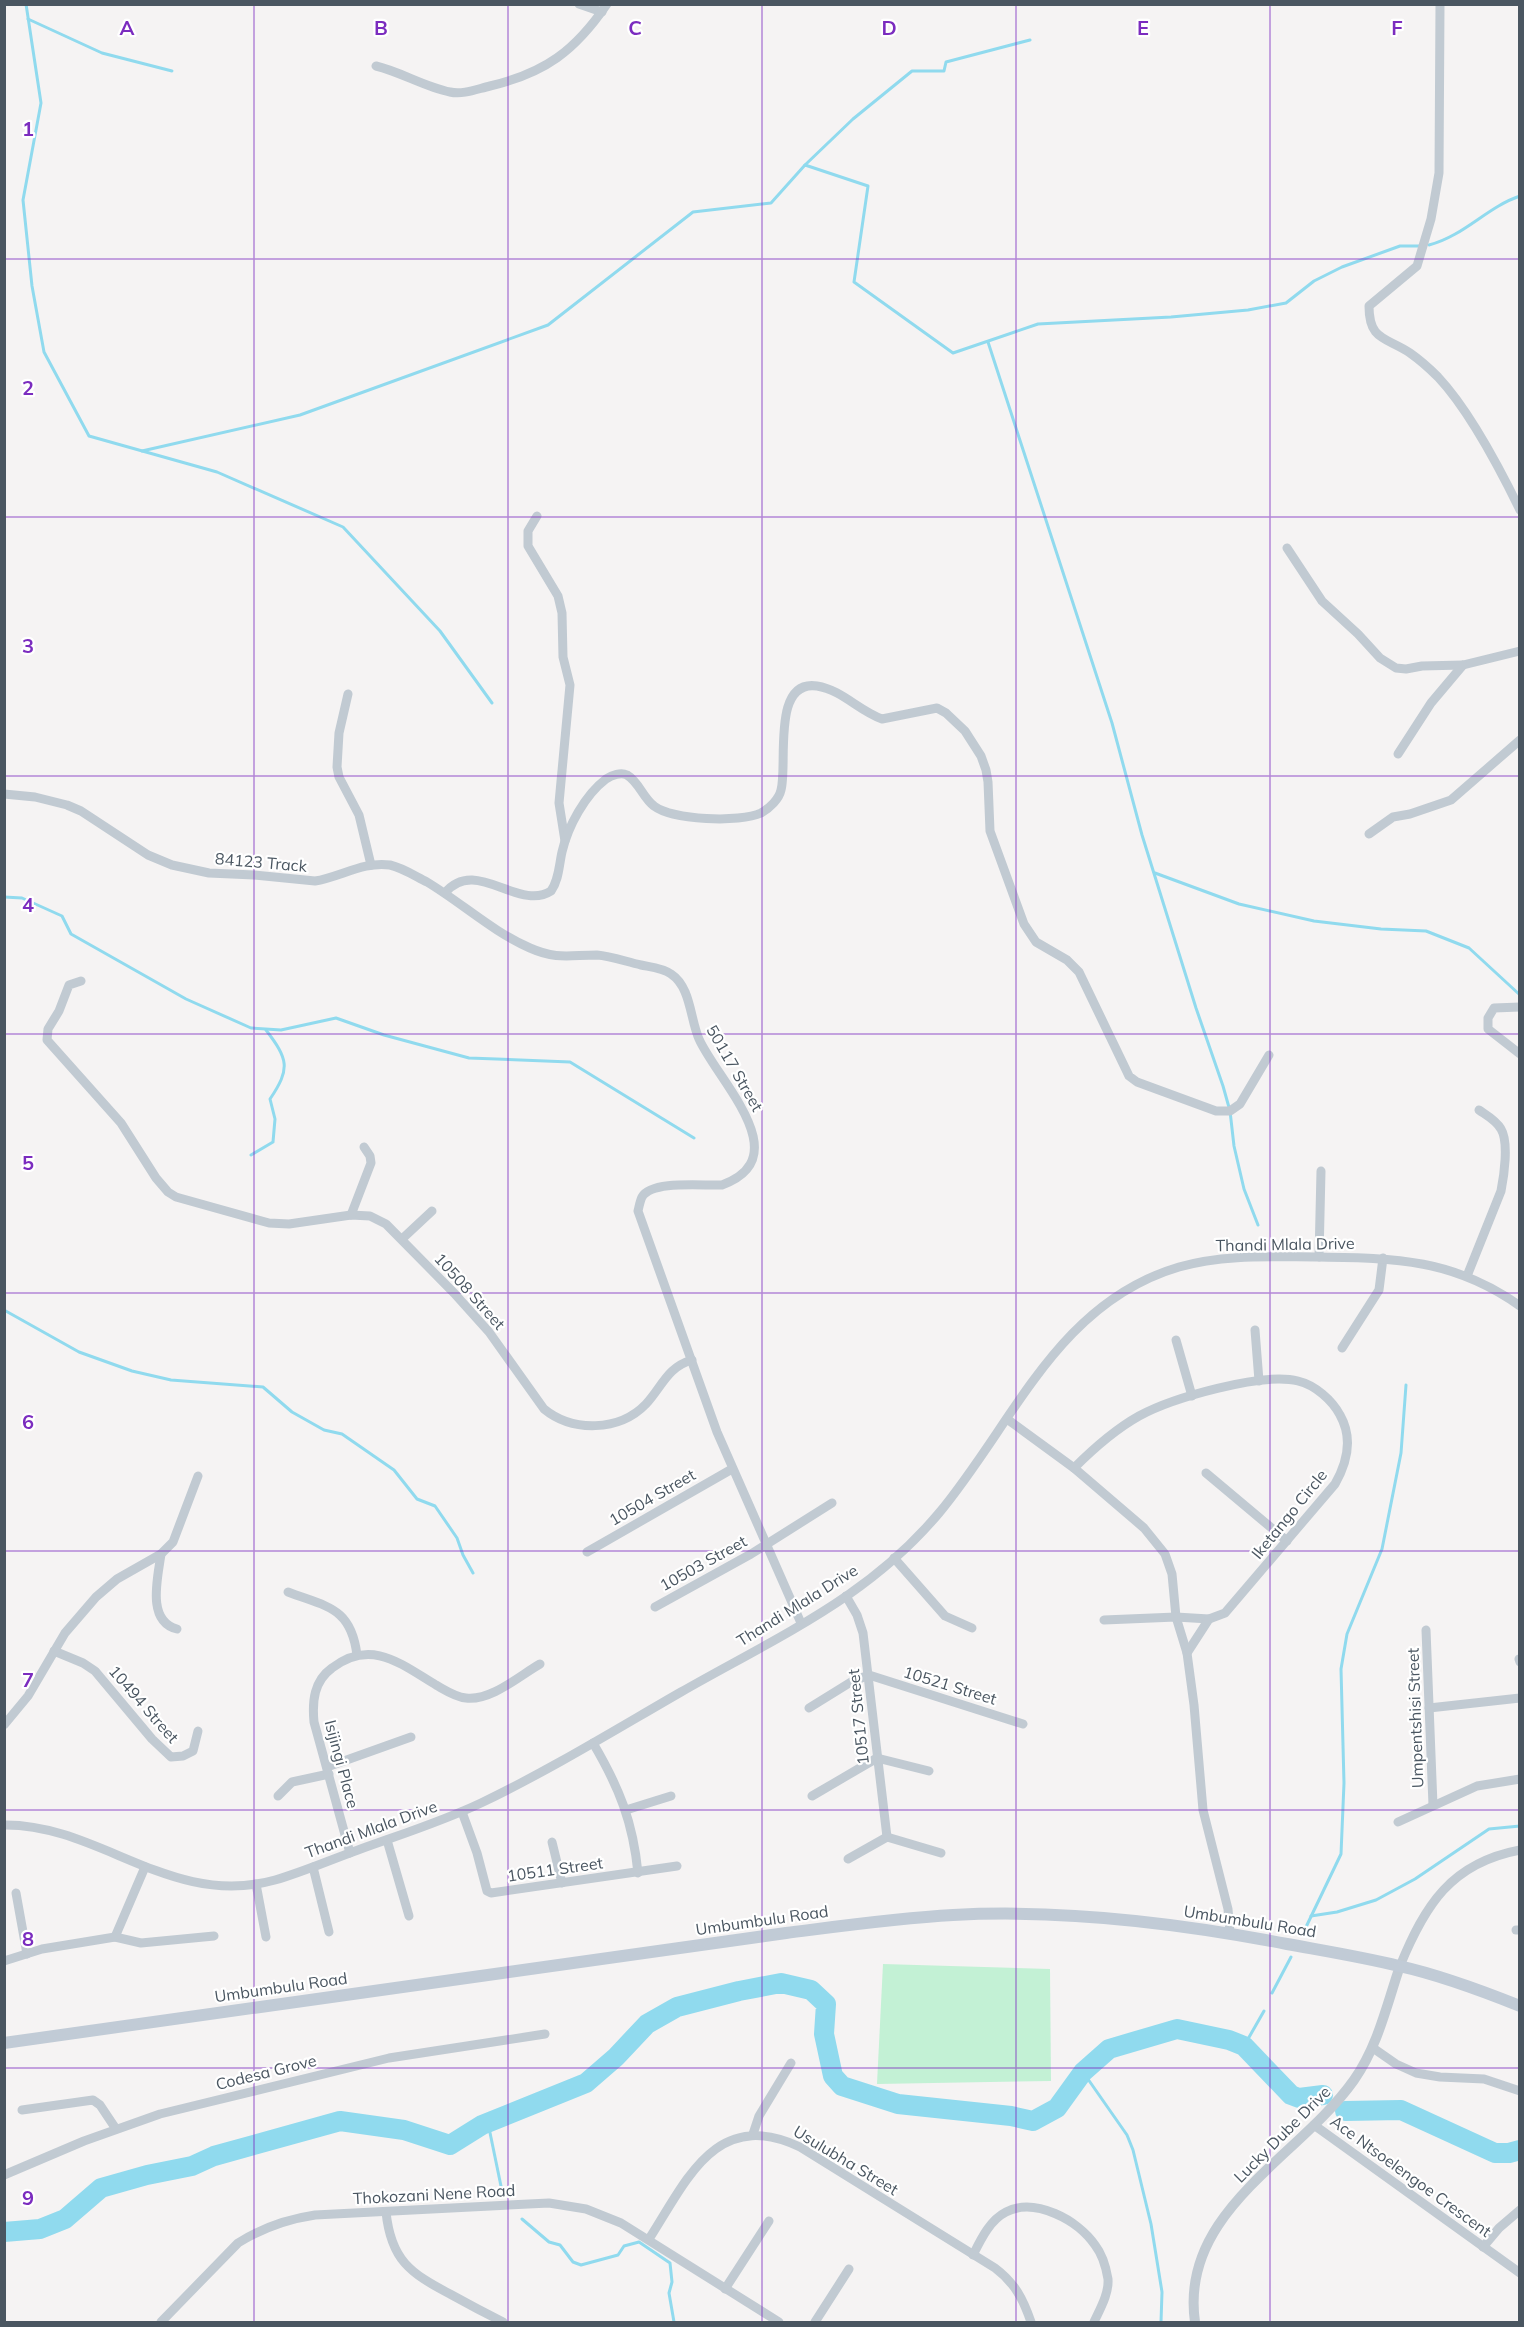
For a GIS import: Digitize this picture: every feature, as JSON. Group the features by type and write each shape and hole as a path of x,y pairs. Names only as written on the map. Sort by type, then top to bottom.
{"main road":[{"name":"Umbumbulu Road","path":"4,2043 786,1933 955,1915 1012,1915 1159,1924 1230,1933 1400,1966 1465,1984 1520,2006"}],"street":[{"path":"376,66 447,92 476,90 521,77 556,61 579,40 604,8 579,4"},
{"path":"1440,4 1439,172 1431,219 1417,266 1369,306 1369,321 1375,333 1410,353 1438,378 1473,425 1520,510"},
{"path":"537,516 528,531 528,546 558,596 562,613 563,657 570,685 559,803 565,841"},
{"path":"1287,548 1322,601 1387,663 1406,669 1422,666 1463,665 1520,651"},
{"path":"1398,754 1431,703 1463,665"},
{"path":"444,893 452,884 466,879 528,894 545,895 554,886 565,841 592,794 606,780 620,774 630,777 650,803 666,813 731,818 748,817 767,809 781,791 788,702 794,694 811,686 819,686 843,696 882,719 941,709 965,731 981,756 988,782 990,831 1024,924 1036,942 1067,960 1079,972 1129,1076 1137,1082 1216,1111 1225,1112 1240,1104 1269,1055"},
{"path":"348,694 339,733 337,767 339,777 359,815 371,865"},
{"path":"1369,834 1393,818 1451,800 1520,740"},
{"name":"84123 Track","path":"4,794 35,797 67,805 81,811 148,855 188,870 315,881 371,865 397,867 444,893 511,938"},
{"name":"50117 Street","path":"511,938 530,948 561,957 598,955 669,972 680,982 698,1038 707,1056 748,1119 755,1148 749,1165 738,1177 722,1185 672,1185 654,1189 642,1197 640,1204 640,1218 692,1360"},
{"name":"10508 Street","path":"81,981 69,985 59,1011 48,1029 47,1040 121,1123 148,1168 168,1192 186,1201 269,1223 289,1224 351,1215 378,1220 386,1224 489,1332 544,1409 554,1418 566,1423 597,1426 624,1418 645,1405 676,1366 692,1360"},
{"path":"1520,1006 1494,1008 1487,1024 1488,1029 1520,1054"},
{"path":"1467,1276 1499,1198 1503,1178 1503,1133 1497,1124 1479,1110"},
{"path":"351,1215 372,1162 364,1148"},
{"path":"1319,1257 1321,1171"},
{"path":"402,1239 432,1211"},
{"name":"Thandi Mlala Drive","path":"4,1825 27,1826 55,1832 145,1867 202,1884 238,1886 277,1879 462,1812 593,1743 846,1596 894,1558 938,1513 1047,1362 1075,1328 1109,1300 1142,1281 1180,1266 1211,1259 1247,1257 1383,1258 1433,1265 1467,1276 1498,1291 1520,1306"},
{"path":"1342,1348 1379,1290 1383,1258"},
{"path":"1255,1330 1259,1381"},
{"path":"1176,1340 1192,1396"},
{"path":"692,1360 732,1469 801,1623"},
{"name":"Iketango Circle","path":"1074,1468 1095,1448 1141,1415 1192,1396 1259,1381 1288,1379 1311,1385 1330,1401 1338,1411 1346,1431 1347,1453 1341,1474 1231,1607 1219,1616 1209,1619"},
{"path":"1007,1419 1074,1468 1144,1528 1159,1545 1172,1574 1176,1617 1187,1653 1194,1705 1201,1797 1228,1909 1230,1933"},
{"name":"10504 Street","path":"587,1552 732,1469"},
{"path":"1206,1473 1287,1541"},
{"path":"4,1725 28,1696 74,1622 106,1587 137,1566 161,1554 173,1542 198,1476"},
{"name":"10503 Street","path":"655,1607 766,1545 832,1503"},
{"path":"161,1554 158,1614 164,1623 177,1629"},
{"path":"894,1558 945,1616 972,1628"},
{"path":"288,1592 343,1616 352,1630 357,1654 370,1653 396,1661 450,1693 466,1698 479,1697 497,1690 540,1664"},
{"name":"10517 Street","path":"846,1596 863,1633 887,1837"},
{"path":"1104,1620 1176,1617 1209,1619 1187,1653"},
{"name":"Umpentshisi Street","path":"1426,1630 1433,1805"},
{"name":"10494 Street","path":"54,1651 95,1671 152,1739 171,1757 183,1756 193,1751 198,1731"},
{"name":"Isijingi Place","path":"350,1853 314,1722 315,1692 323,1675 330,1668 357,1654"},
{"path":"809,1708 845,1685 869,1675"},
{"name":"10521 Street","path":"869,1675 1023,1724"},
{"path":"1429,1708 1520,1698"},
{"path":"278,1796 292,1782 328,1771 411,1737"},
{"path":"593,1743 610,1772 626,1810 634,1836 638,1873"},
{"path":"812,1796 877,1758 929,1771"},
{"path":"1398,1822 1486,1783 1520,1779"},
{"path":"626,1810 671,1796"},
{"name":"10511 Street","path":"462,1812 488,1892 677,1866"},
{"path":"848,1859 887,1837 941,1853"},
{"path":"387,1840 409,1916"},
{"path":"552,1842 562,1883"},
{"path":"1400,1966 1424,1914 1450,1883 1481,1862 1520,1850"},
{"path":"115,1937 145,1867"},
{"path":"313,1867 329,1932"},
{"path":"256,1884 266,1937"},
{"path":"16,1893 27,1954"},
{"path":"4,1961 53,1946 115,1937 141,1943 214,1936"},
{"name":"Lucky Dube Drive","path":"1195,2322 1196,2277 1201,2259 1218,2224 1246,2190 1314,2125 1354,2079 1373,2048 1400,1966"},
{"name":"Codesa Grove","path":"4,2175 116,2129 160,2114 389,2058 545,2034"},
{"path":"1373,2048 1405,2069 1416,2073 1440,2077 1484,2079 1520,2091"},
{"path":"753,2134 759,2116 791,2063"},
{"path":"22,2110 93,2100 100,2105 116,2129"},
{"name":"Ace Ntsoelengoe Crescent","path":"1314,2125 1520,2273"},
{"name":"Usulubha Street","path":"649,2239 705,2157 725,2143 753,2134 775,2137 800,2147 995,2268 1013,2284 1031,2322"},
{"name":"Thokozani Nene Road","path":"161,2322 226,2253 249,2236 300,2217 549,2203 586,2209 604,2215 649,2239 779,2322"},
{"path":"973,2255 989,2227 1005,2212 1028,2206 1041,2208 1057,2216 1085,2233 1097,2247 1104,2263 1108,2290 1094,2322"},
{"path":"1483,2247 1498,2228 1520,2210"},
{"path":"386,2212 392,2245 411,2271 423,2280 501,2322"},
{"path":"725,2289 769,2221"},
{"path":"815,2322 849,2269"}],"green space":[{"path":"883,1964 1050,1969 1051,2081 877,2084"}],"waterway":[{"path":"26,4 41,103 23,200 32,286 44,352 89,436 217,472 343,527 440,631 492,703"},
{"path":"28,19 102,53 172,71"},
{"path":"805,165 853,119 912,71 944,71 946,62 1030,40"},
{"path":"142,451 300,415 548,325 693,212 771,203 805,165 868,186 854,282 953,353 1038,324 1171,317 1248,310 1286,303 1314,281 1342,267 1400,246 1421,246"},
{"path":"1429,245 1442,241 1497,207 1520,196"},
{"path":"988,342 1112,723 1142,835 1223,1086 1230,1111 1234,1146 1244,1189 1258,1225"},
{"path":"1155,873 1239,904 1314,921 1381,929 1426,931 1469,948 1520,995"},
{"path":"4,897 22,898 62,916 71,934 186,999 251,1028 281,1030 336,1018 384,1035 469,1058 570,1062 694,1138"},
{"path":"251,1155 273,1142 275,1119 270,1099 284,1071 279,1049 266,1030"},
{"path":"4,1310 79,1352 132,1371 171,1380 263,1387 292,1412 324,1430 342,1434 394,1470 417,1499 435,1506 457,1538 473,1573"},
{"path":"1306,1927 1341,1854 1344,1783 1341,1669 1347,1634 1382,1549 1401,1453 1406,1385"},
{"path":"1311,1916 1337,1912 1376,1900 1415,1879 1489,1829 1520,1826"},
{"path":"1272,1993 1291,1957"},
{"path":"4,2232 40,2229 65,2219 101,2188 147,2175 192,2166 214,2156 340,2121 404,2130 450,2145 482,2125 586,2083 616,2057 647,2024 677,2007 781,1983 811,1990 826,2004 824,2034 833,2076 842,2086 898,2104 1011,2116 1033,2121 1057,2108 1083,2072 1109,2049 1177,2029 1229,2040 1244,2046 1291,2095 1299,2098 1323,2095"},
{"path":"1244,2046 1264,2011"},
{"path":"1083,2072 1127,2135 1133,2150 1151,2224 1162,2292 1161,2322"},
{"path":"1345,2111 1401,2110 1495,2153 1520,2150"},
{"path":"488,2123 502,2191"},
{"path":"522,2219 549,2242 560,2245 573,2262 581,2265 618,2255 624,2246 639,2242 670,2263 672,2282 669,2293 674,2322"}]}
